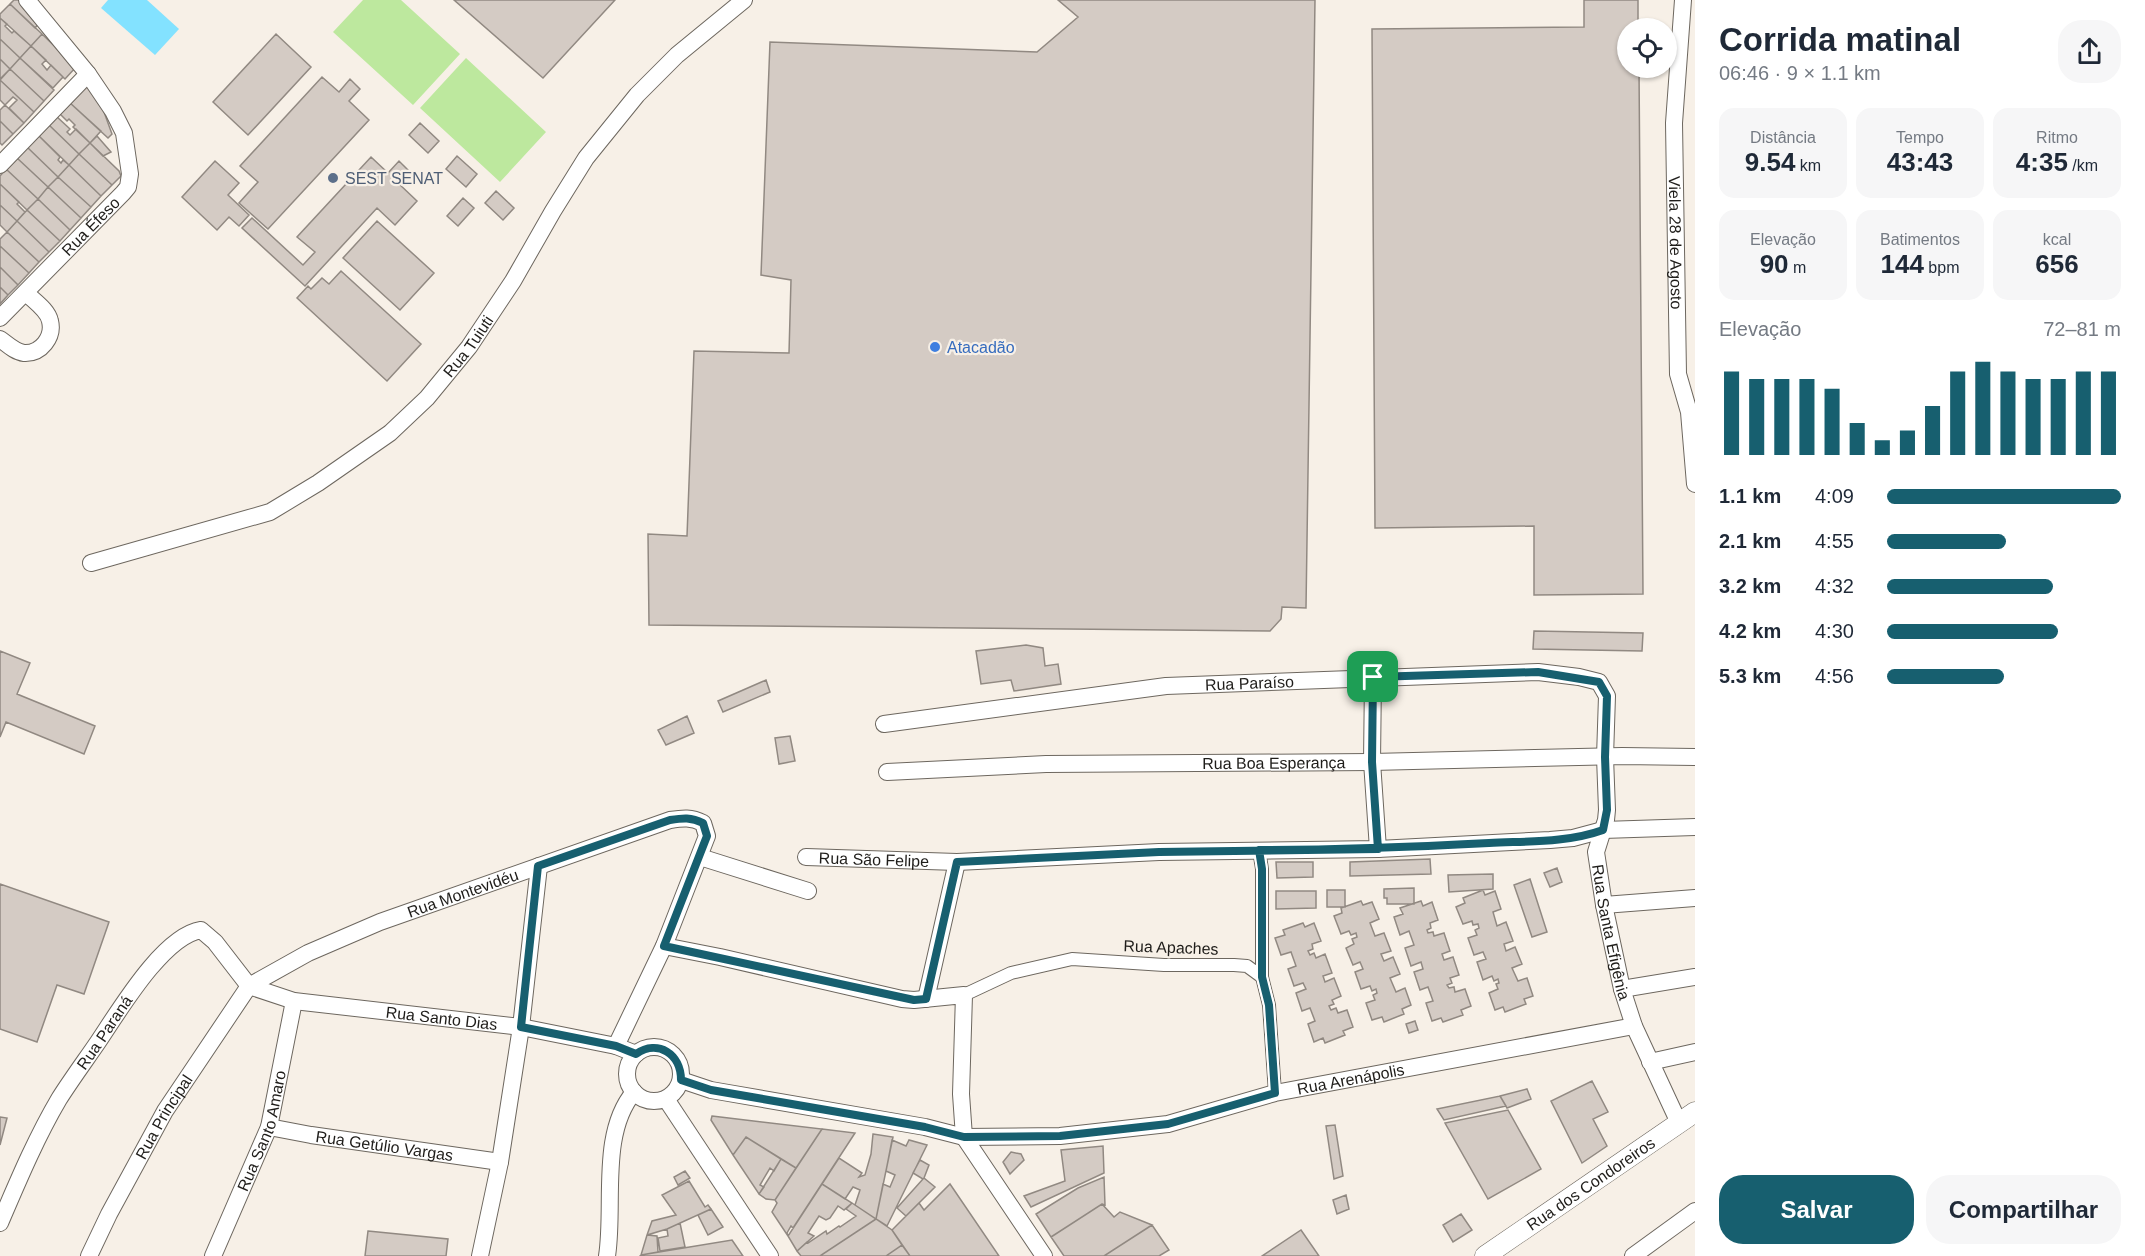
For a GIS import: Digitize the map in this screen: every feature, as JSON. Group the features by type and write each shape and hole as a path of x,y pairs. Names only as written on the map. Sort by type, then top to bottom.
{"street":[{"name":"Rua Éfeso","path":"0,318 128,187 130,174 123,133 113,111 88,74 27,0"},
{"name":"Rua Tuiuti","path":"91,563 270,512 318,483 390,433 427,398 469,347 513,281 586,158 637,95 677,55 744,0"},
{"name":"Viela 28 de Agosto","path":"1683,0 1674,123 1678,374 1692,410 1695,484"},
{"path":"0,165 88,74"},
{"path":"4,342 18,351 30,352 41,347 48,338 51,327 48,315 26,293"},
{"name":"Rua Paraíso","path":"884,724 1166,686 1373,677 1538,672 1594,680 1602,685 1607,696"},
{"path":"1373,677 1372,762 1378,849"},
{"name":"Rua Santa Efigênia","path":"1607,696 1605,757 1607,810 1596,852 1604,905 1622,989 1634,1026 1650,1062 1687,1117"},
{"name":"Rua Boa Esperança","path":"887,772 1046,764 1695,757"},
{"name":"Rua Montevidéu","path":"249,986 308,953 370,927 670,820 685,817 703,823 707,836 700,856"},
{"name":"Rua São Felipe","path":"806,857 957,862 1159,852 1378,849 1550,840 1573,838 1603,830 1695,827"},
{"path":"1259,850 1262,869 1262,977 1269,1005 1275,1093"},
{"path":"616,1046 664,946 700,856 808,891"},
{"path":"926,999 957,862"},
{"path":"480,1256 500,1162 521,1027 538,866"},
{"path":"1604,905 1695,898"},
{"name":"Rua Paraná","path":"0,1223 24,1167 59,1100 140,980 164,954 185,935 201,930 215,942 249,986"},
{"path":"664,946 902,999 964,995 961,1094 964,1137 1044,1256"},
{"name":"Rua Apaches","path":"964,995 1011,973 1072,959 1246,966 1262,977"},
{"path":"1622,989 1695,977"},
{"name":"Rua Santo Dias","path":"249,986 294,1001 521,1027 616,1046 636,1054"},
{"name":"Rua Principal","path":"89,1256 113,1205 165,1111 249,986"},
{"name":"Rua Santo Amaro","path":"213,1256 269,1127 294,1001"},
{"name":"Rua Arenápolis","path":"681,1080 711,1090 925,1127 964,1137 1060,1136 1168,1124 1275,1093 1634,1026"},
{"path":"648,1048 666,1050 678,1062 681,1080 678,1087 666,1099 649,1100 634,1092 629,1084 628,1066 636,1054 648,1048"},
{"path":"1650,1062 1695,1052"},
{"path":"607,1256 611,1232 611,1161 619,1117 634,1092"},
{"path":"666,1099 770,1256"},
{"name":"Rua dos Condoreiros","path":"1485,1256 1687,1117"},
{"name":"Rua Getúlio Vargas","path":"269,1127 311,1136 500,1162"},
{"path":"1633,1256 1695,1211"}],"green space":[{"path":"363,0 401,0 460,54 413,105 333,32"},
{"path":"466,58 546,132 500,182 420,108"}],"water":[{"path":"108,0 147,0 179,29 155,55 101,8"}],"building":[{"path":"14,0 21,0 41,21 35,28 10,4"},
{"path":"454,0 615,0 543,78"},
{"path":"1058,0 1315,0 1306,608 1282,607 1281,619 1270,631 649,625 648,534 687,536 694,351 789,353 791,280 761,275 770,42 1037,52 1078,17"},
{"path":"1584,0 1638,0 1638,18 1617,18 1617,78 1639,78 1643,594 1534,595 1534,526 1375,528 1372,29 1584,27"},
{"path":"10,4 42,34 31,46 0,18 0,14"},
{"path":"0,18 12,33 14,31 31,46 20,58 0,39"},
{"path":"42,34 76,67 65,79 31,46"},
{"path":"276,34 311,67 248,135 213,102"},
{"path":"0,39 20,58 10,69 0,59"},
{"path":"31,46 46,60 42,64 47,70 51,65 63,77 53,88 20,58"},
{"path":"20,58 54,90 44,101 10,69"},
{"path":"0,59 10,69 0,79"},
{"path":"10,69 44,101 34,112 0,80"},
{"path":"322,77 339,92 350,79 360,89 349,101 369,120 268,229 239,203 258,182 240,166"},
{"path":"0,80 34,112 24,123 9,108 17,100 13,97 5,105 0,100"},
{"path":"88,82 104,112 112,134 108,138 69,102"},
{"path":"69,102 101,131 90,143 73,127 75,125 69,119 67,121 59,113"},
{"path":"5,105 24,123 13,134 0,121 0,110"},
{"path":"56,116 70,129 67,132 70,135 76,129 90,143 79,154 48,124"},
{"path":"0,121 13,134 2,145 0,143"},
{"path":"420,123 439,141 428,153 409,135"},
{"path":"48,124 79,154 69,165 38,135"},
{"path":"38,135 60,157 58,160 61,163 63,160 69,165 58,177 27,147"},
{"path":"97,136 111,152 103,156 90,143"},
{"path":"90,143 119,171 121,176 112,185 79,154"},
{"path":"27,147 58,177 48,187 17,158"},
{"path":"79,154 112,185 101,196 69,165"},
{"path":"457,156 477,174 466,187 446,169"},
{"path":"371,157 388,173 399,161 408,170 397,182 417,201 395,225 377,208 305,286 242,228 252,218 303,265 315,252 297,237"},
{"path":"17,158 48,187 38,199 6,169"},
{"path":"215,161 239,183 228,195 249,215 239,226 229,217 217,230 182,197"},
{"path":"69,165 101,196 91,207 58,177"},
{"path":"6,169 38,199 27,210 0,184 0,176"},
{"path":"58,177 91,207 81,218 48,187"},
{"path":"0,184 19,202 17,204 25,212 17,221 0,205"},
{"path":"48,187 81,218 70,230 38,199"},
{"path":"496,191 514,208 503,220 485,203"},
{"path":"463,198 474,208 458,226 447,216"},
{"path":"38,199 70,230 60,241 27,210"},
{"path":"0,205 17,221 7,232 0,225"},
{"path":"27,210 60,241 49,252 17,221"},
{"path":"17,221 49,252 39,262 7,232"},
{"path":"377,221 434,273 400,310 343,258"},
{"path":"7,232 39,262 29,273 0,246 0,239"},
{"path":"0,246 29,273 18,285 0,267"},
{"path":"0,267 18,285 8,295 0,287"},
{"path":"341,271 421,344 387,381 297,298 308,286 311,289 322,278 329,284"},
{"path":"0,287 8,295 0,304"},
{"path":"1534,631 1643,633 1642,651 1533,649"},
{"path":"1026,645 1043,648 1045,666 1058,664 1061,684 1014,691 1011,680 981,684 976,651"},
{"path":"0,651 30,663 17,694 95,726 84,754 6,722 0,737"},
{"path":"766,680 770,692 723,712 718,701"},
{"path":"687,716 694,733 666,745 658,730"},
{"path":"790,736 795,761 779,764 775,738"},
{"path":"1430,859 1431,874 1350,876 1350,862"},
{"path":"1276,862 1313,862 1313,877 1277,878"},
{"path":"1557,868 1562,882 1550,887 1544,873"},
{"path":"1493,874 1493,889 1449,892 1448,875"},
{"path":"1530,879 1547,932 1532,937 1514,885"},
{"path":"0,884 109,922 84,994 57,985 37,1042 0,1029"},
{"path":"1414,888 1414,904 1387,904 1387,898 1384,898 1384,889"},
{"path":"1327,890 1345,890 1345,907 1327,907"},
{"path":"1483,890 1485,895 1495,891 1501,909 1493,912 1497,926 1506,922 1513,941 1504,944 1506,951 1515,947 1522,964 1512,968 1518,981 1527,978 1533,996 1524,999 1526,1004 1505,1012 1503,1007 1495,1010 1489,993 1498,989 1496,984 1499,983 1498,979 1494,981 1492,976 1483,980 1477,962 1486,959 1483,952 1474,955 1468,938 1477,935 1475,930 1479,928 1478,924 1473,925 1472,921 1463,924 1456,907 1465,903 1463,898"},
{"path":"1276,891 1316,891 1316,908 1276,909"},
{"path":"1361,901 1363,905 1372,902 1379,919 1370,923 1375,936 1384,933 1391,951 1381,954 1384,961 1393,957 1400,974 1390,978 1396,992 1405,988 1411,1005 1402,1009 1404,1014 1384,1022 1382,1017 1372,1020 1366,1003 1375,1000 1373,995 1377,993 1376,989 1372,991 1370,986 1361,989 1355,972 1363,969 1360,962 1353,965 1346,948 1354,944 1352,939 1357,937 1356,933 1351,935 1349,931 1341,934 1334,916 1342,913 1341,908"},
{"path":"1421,901 1423,906 1432,902 1438,920 1430,923 1431,928 1427,930 1428,933 1433,932 1434,936 1444,933 1450,951 1442,954 1444,960 1453,957 1459,975 1450,978 1452,983 1447,985 1449,988 1454,987 1455,992 1465,989 1471,1006 1461,1010 1463,1015 1443,1022 1441,1018 1432,1021 1426,1003 1433,1001 1428,987 1420,990 1414,972 1423,969 1421,962 1411,966 1405,948 1414,945 1409,931 1400,935 1394,917 1403,914 1400,908"},
{"path":"1303,923 1305,927 1314,923 1321,941 1312,944 1313,949 1308,951 1310,955 1314,953 1316,958 1325,954 1332,973 1323,976 1325,982 1334,978 1341,996 1332,1000 1334,1004 1329,1006 1331,1010 1336,1008 1338,1013 1347,1010 1353,1027 1343,1031 1345,1035 1325,1043 1323,1038 1314,1042 1308,1024 1315,1021 1310,1008 1302,1011 1296,993 1306,989 1303,983 1294,986 1288,969 1296,966 1291,952 1281,955 1275,938 1285,935 1283,930"},
{"path":"1415,1021 1418,1030 1409,1033 1406,1024"},
{"path":"1592,1081 1608,1112 1593,1119 1607,1146 1582,1163 1551,1101"},
{"path":"1527,1089 1531,1099 1507,1108 1500,1096"},
{"path":"1500,1096 1506,1106 1444,1120 1437,1109"},
{"path":"1508,1110 1541,1169 1488,1199 1445,1123"},
{"path":"712,1116 822,1129 796,1168 746,1137 733,1155 711,1120"},
{"path":"0,1117 7,1118 0,1145"},
{"path":"1335,1125 1343,1176 1334,1179 1326,1126"},
{"path":"822,1129 855,1133 793,1228 791,1226 787,1233 788,1236 772,1212 777,1203 775,1200"},
{"path":"873,1134 893,1137 876,1219 855,1205 860,1190 853,1187 845,1199 822,1184 839,1158 862,1173 859,1177 865,1175 871,1154"},
{"path":"746,1137 781,1159 774,1171 770,1168 760,1185 764,1187 759,1194 733,1155"},
{"path":"892,1140 906,1146 909,1140 927,1145 887,1226 876,1219 883,1184 890,1187 895,1175 886,1171"},
{"path":"1103,1146 1104,1173 1031,1207 1024,1196 1065,1181 1061,1150"},
{"path":"1011,1152 1021,1154 1024,1160 1010,1174 1003,1162"},
{"path":"781,1159 796,1168 775,1200 766,1199 759,1194"},
{"path":"920,1160 929,1165 924,1178 935,1187 906,1216 897,1208 923,1179 913,1173"},
{"path":"685,1171 690,1178 678,1185 674,1177"},
{"path":"1104,1177 1105,1205 1102,1204 1051,1237 1036,1214 1078,1188"},
{"path":"689,1181 705,1207 708,1205 711,1209 667,1229 647,1235 652,1221 676,1215 662,1195"},
{"path":"822,1184 852,1203 844,1210 838,1206 826,1220 819,1216 808,1233 814,1236 797,1251 788,1236"},
{"path":"950,1184 999,1256 910,1256 892,1230 919,1203 924,1210"},
{"path":"1346,1195 1349,1209 1337,1214 1333,1200"},
{"path":"852,1203 876,1219 820,1256 801,1256 797,1251 807,1242 826,1231 827,1234 856,1216 846,1209"},
{"path":"1102,1204 1114,1217 1120,1212 1152,1225 1104,1256 1064,1256 1051,1237"},
{"path":"711,1209 723,1227 708,1235 698,1215"},
{"path":"1461,1214 1472,1230 1453,1242 1443,1225"},
{"path":"876,1219 892,1230 902,1245 886,1256 820,1256"},
{"path":"680,1223 685,1247 660,1251 658,1238 668,1236 667,1229"},
{"path":"1152,1225 1169,1250 1159,1256 1104,1256"},
{"path":"1301,1230 1319,1256 1262,1256"},
{"path":"368,1231 448,1239 446,1256 365,1256"},
{"path":"647,1235 657,1236 658,1252 641,1255"},
{"path":"732,1240 743,1256 640,1256 641,1255"},
{"path":"902,1245 910,1256 886,1256"}],"place":[{"name":"SEST SENAT","path":"333,178"},
{"name":"Atacadão","path":"935,347"}],"route":[{"path":"1373,677 1372,762 1378,849 1159,852 957,862 926,999 914,1000 664,946 707,836 703,823 694,819 685,817 670,820 538,866 521,1027 616,1046 636,1054 642,1050 657,1047 673,1055 681,1071 681,1080 711,1090 925,1127 964,1137 1060,1136 1168,1124 1275,1093 1269,1005 1262,977 1262,869 1259,850 1378,849 1550,840 1593,834 1603,830 1606,820 1607,696 1599,682 1538,672 1373,677"}]}
